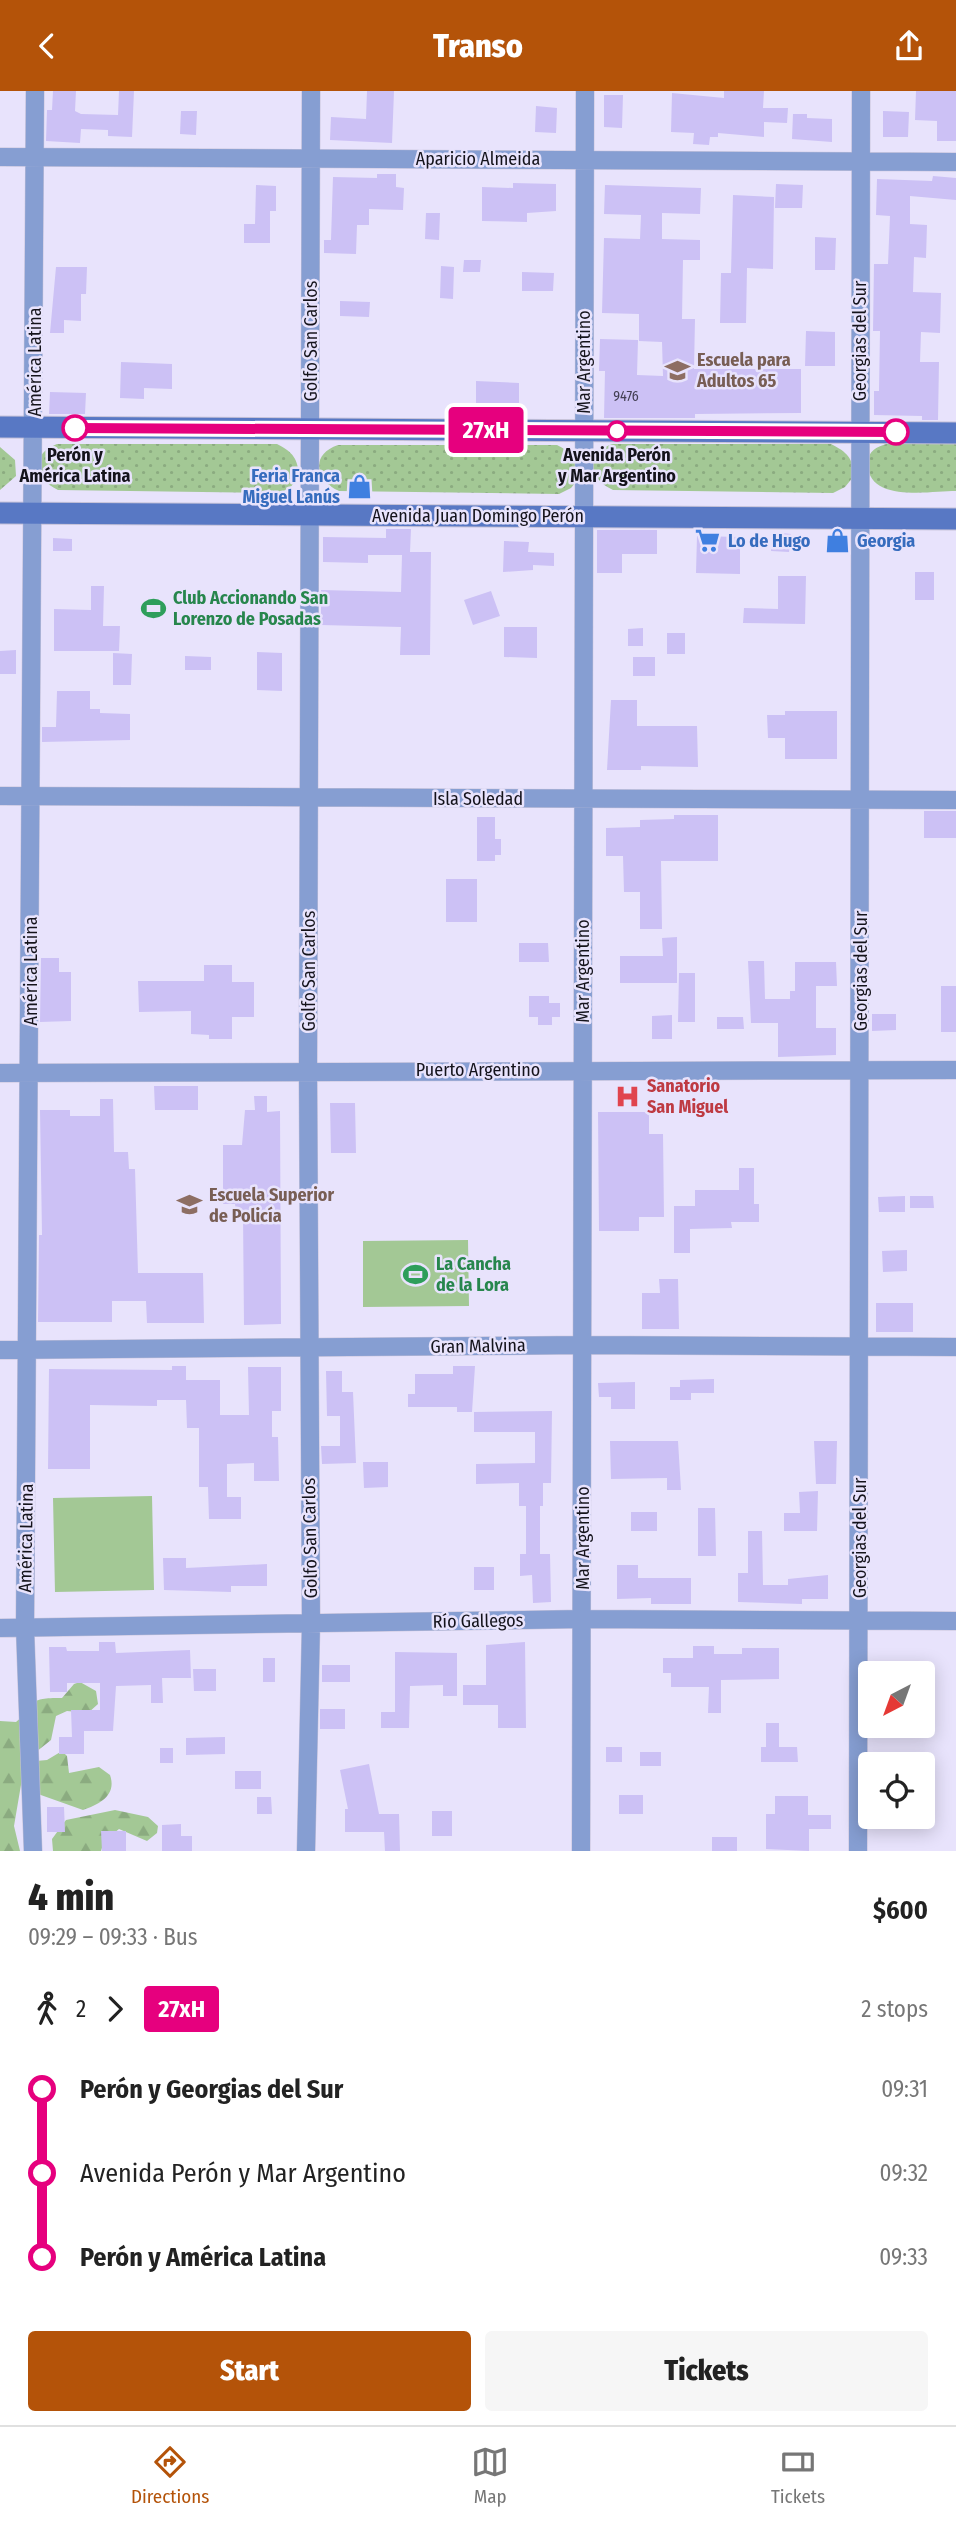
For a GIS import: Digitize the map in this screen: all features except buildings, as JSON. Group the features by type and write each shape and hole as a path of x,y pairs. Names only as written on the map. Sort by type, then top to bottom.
{"main road":[{"path":"0,427 956,433"},
{"name":"Avenida Juan Domingo Perón","path":"0,513 956,519"}],"street":[{"name":"América Latina","path":"33,1851 25,1628 31,1073 30,514 34,427 35,91"},
{"name":"Golfo San Carlos","path":"306,1851 311,1624 308,1348 308,515 311,91"},
{"name":"Mar Argentino","path":"581,1851 584,91"},
{"name":"Georgias del Sur","path":"858,1851 861,91"},
{"name":"Aparicio Almeida","path":"0,157 956,162"},
{"name":"Isla Soledad","path":"0,796 956,800"},
{"name":"Puerto Argentino","path":"0,1073 956,1069"},
{"name":"Gran Malvina","path":"0,1350 583,1345 956,1347"},
{"name":"Río Gallegos","path":"0,1628 583,1619 956,1621"}],"green space":[{"path":"57,444 277,444 294,457 299,476 290,488 279,493 58,490 44,480 38,467 42,454"},
{"path":"612,444 831,444 848,456 854,476 845,487 833,493 613,490 598,480 593,467 597,454"},
{"path":"886,444 956,444 956,491 901,492 877,484 870,475 868,458 874,450"},
{"path":"338,445 557,445 574,457 580,477 571,488 559,494 339,491 324,480 319,467 323,454"},
{"path":"0,447 15,460 16,476 0,490"},
{"name":"La Cancha de la Lora","path":"468,1240 469,1306 363,1307 363,1241"},
{"path":"152,1496 154,1590 55,1592 53,1498"},
{"path":"80,1682 96,1691 98,1704 88,1713 67,1711 56,1716 51,1740 36,1752 22,1779 14,1826 20,1851 0,1851 0,1721 16,1722 38,1700 62,1698 74,1684"},
{"path":"62,1751 67,1756 69,1773 99,1767 110,1775 111,1788 106,1798 83,1810 38,1794 36,1761 47,1760"},
{"path":"115,1810 148,1817 158,1826 157,1833 147,1841 119,1829 104,1841 101,1851 53,1851 52,1839 66,1820"}],"bus line":[{"name":"27xH","path":"75,428 896,432"}],"place":[{"name":"Escuela para Adultos 65","path":"677,370"},
{"name":"Perón y América Latina","path":"75,428"},
{"name":"Avenida Perón y Mar Argentino","path":"617,431"},
{"name":"Feria Franca Miguel Lanús","path":"360,486"},
{"name":"Lo de Hugo","path":"708,541"},
{"name":"Georgia","path":"837,541"},
{"name":"Club Accionando San Lorenzo de Posadas","path":"153,608"},
{"name":"Sanatorio San Miguel","path":"627,1096"},
{"name":"Escuela Superior de Policía","path":"189,1205"},
{"name":"La Cancha de la Lora","path":"416,1274"}]}
